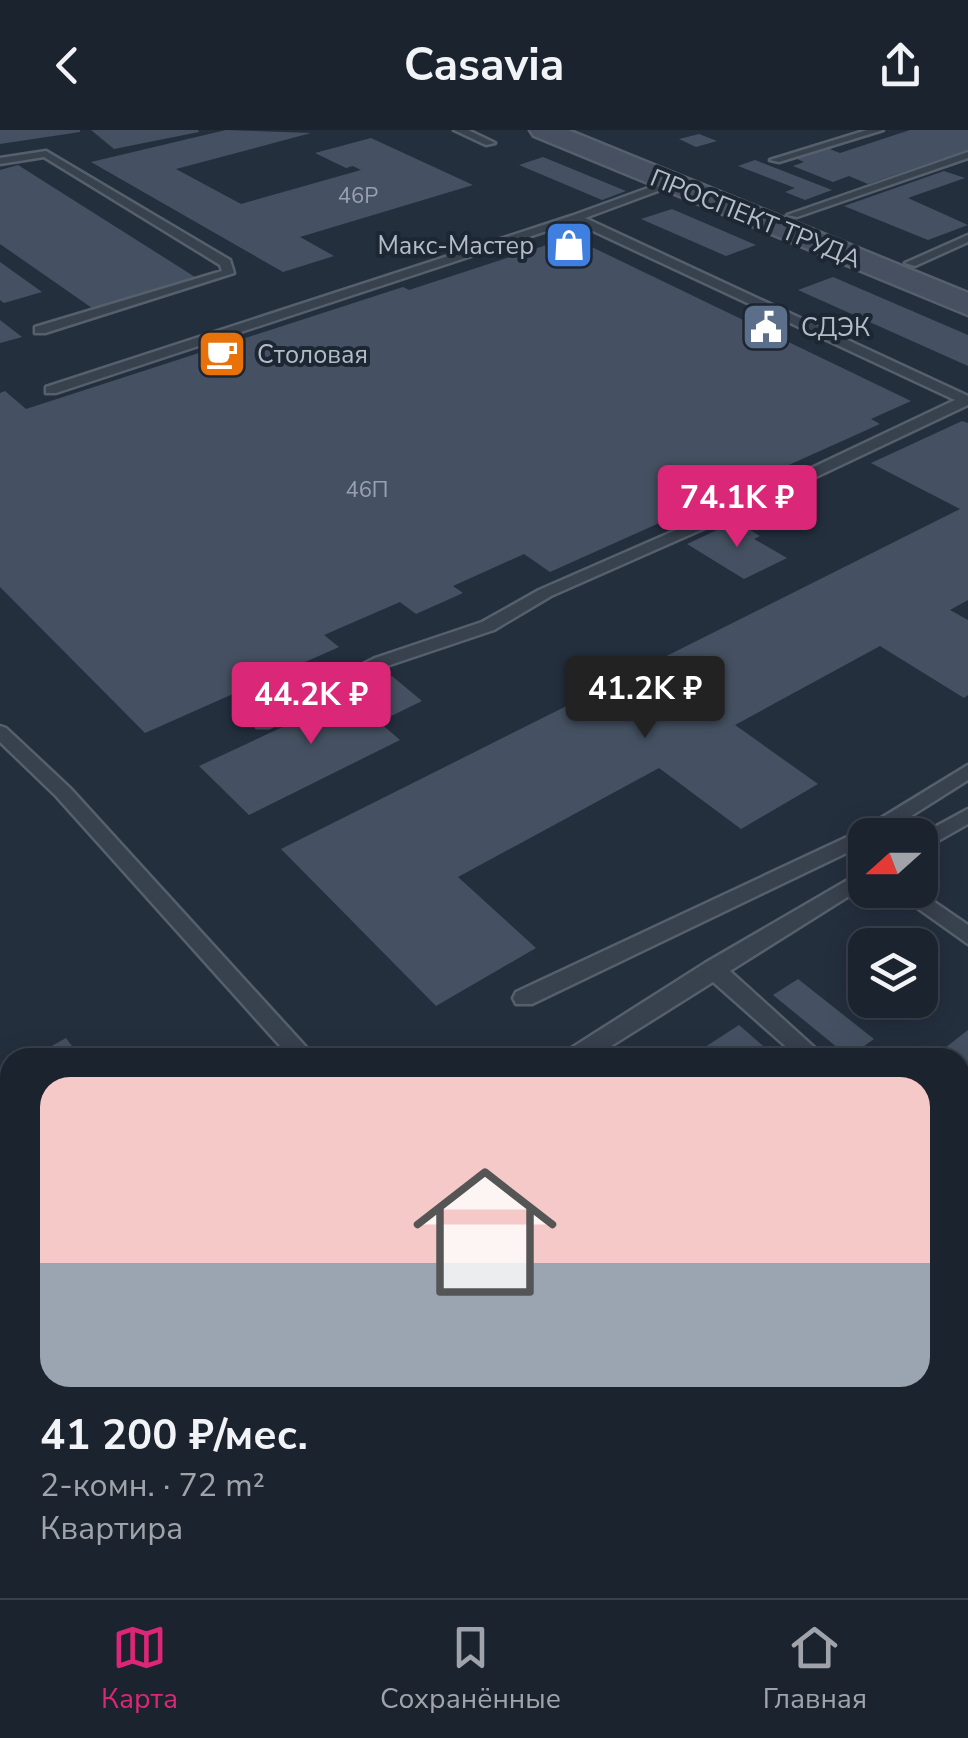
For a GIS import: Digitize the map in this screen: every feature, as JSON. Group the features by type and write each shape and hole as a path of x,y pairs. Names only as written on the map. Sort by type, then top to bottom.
{"main road":[{"name":"ПРОСПЕКТ ТРУДА","path":"544,130 968,305"},
{"name":"ПРОСПЕКТ ТРУДА","path":"584,130 968,286"}],"lane":[{"path":"448,130 461,130 490,143"},
{"path":"775,160 878,130"},
{"path":"0,162 46,154 226,264 228,273 40,330"},
{"path":"793,215 968,156"},
{"path":"51,390 576,218 670,182"},
{"path":"576,218 967,400"},
{"path":"912,263 968,238"},
{"path":"263,723 382,662 488,626 545,593 743,506 967,400"},
{"path":"0,732 63,792 296,1048"},
{"path":"894,818 968,770"},
{"path":"938,834 968,816"},
{"path":"524,998 848,845"},
{"path":"589,1048 848,888"},
{"path":"928,908 968,936"},
{"path":"713,969 804,1048"}],"building":[{"path":"0,130 80,130 80,132 0,144"},
{"path":"91,130 198,130 199,132 114,149"},
{"path":"226,130 311,133 176,169 241,204 361,170 346,168 315,153 371,138 473,185 300,237 334,256 283,272 91,162"},
{"path":"910,130 968,130 968,150 868,184 849,176 833,182 793,166 804,162 795,158 827,148 840,153"},
{"path":"699,134 717,141 696,147 679,139"},
{"path":"543,157 626,191 602,200 519,165"},
{"path":"755,160 832,190 805,200 785,192 795,188 738,166"},
{"path":"18,165 195,277 92,308 0,244 0,170"},
{"path":"944,171 965,178 908,198 968,225 928,240 844,206"},
{"path":"672,209 756,245 726,256 641,219"},
{"path":"571,237 911,401 871,419 880,424 550,572 524,554 453,586 463,593 416,614 400,602 324,635 339,647 145,733 0,587 0,393 5,391 26,409"},
{"path":"0,262 42,292 4,303 0,300"},
{"path":"833,277 968,335 968,366 798,290"},
{"path":"0,320 22,337 0,343"},
{"path":"962,421 968,423 968,600 950,610 968,620 968,695 964,698 880,646 735,725 818,784 741,829 659,768 458,877 536,948 436,1006 281,849 960,509 871,463"},
{"path":"736,521 760,536 754,539 787,558 744,579 687,544"},
{"path":"392,676 422,701 379,722 400,740 249,815 199,766"},
{"path":"798,979 874,1039 862,1048 838,1048 773,995"},
{"path":"739,1025 765,1048 703,1048"},
{"path":"968,1030 968,1048 945,1048"},
{"path":"66,1038 74,1048 48,1048"}],"place":[{"name":"Макс-Мастер","path":"569,245"},
{"name":"СДЭК","path":"766,327"},
{"name":"Столовая","path":"222,354"}]}
